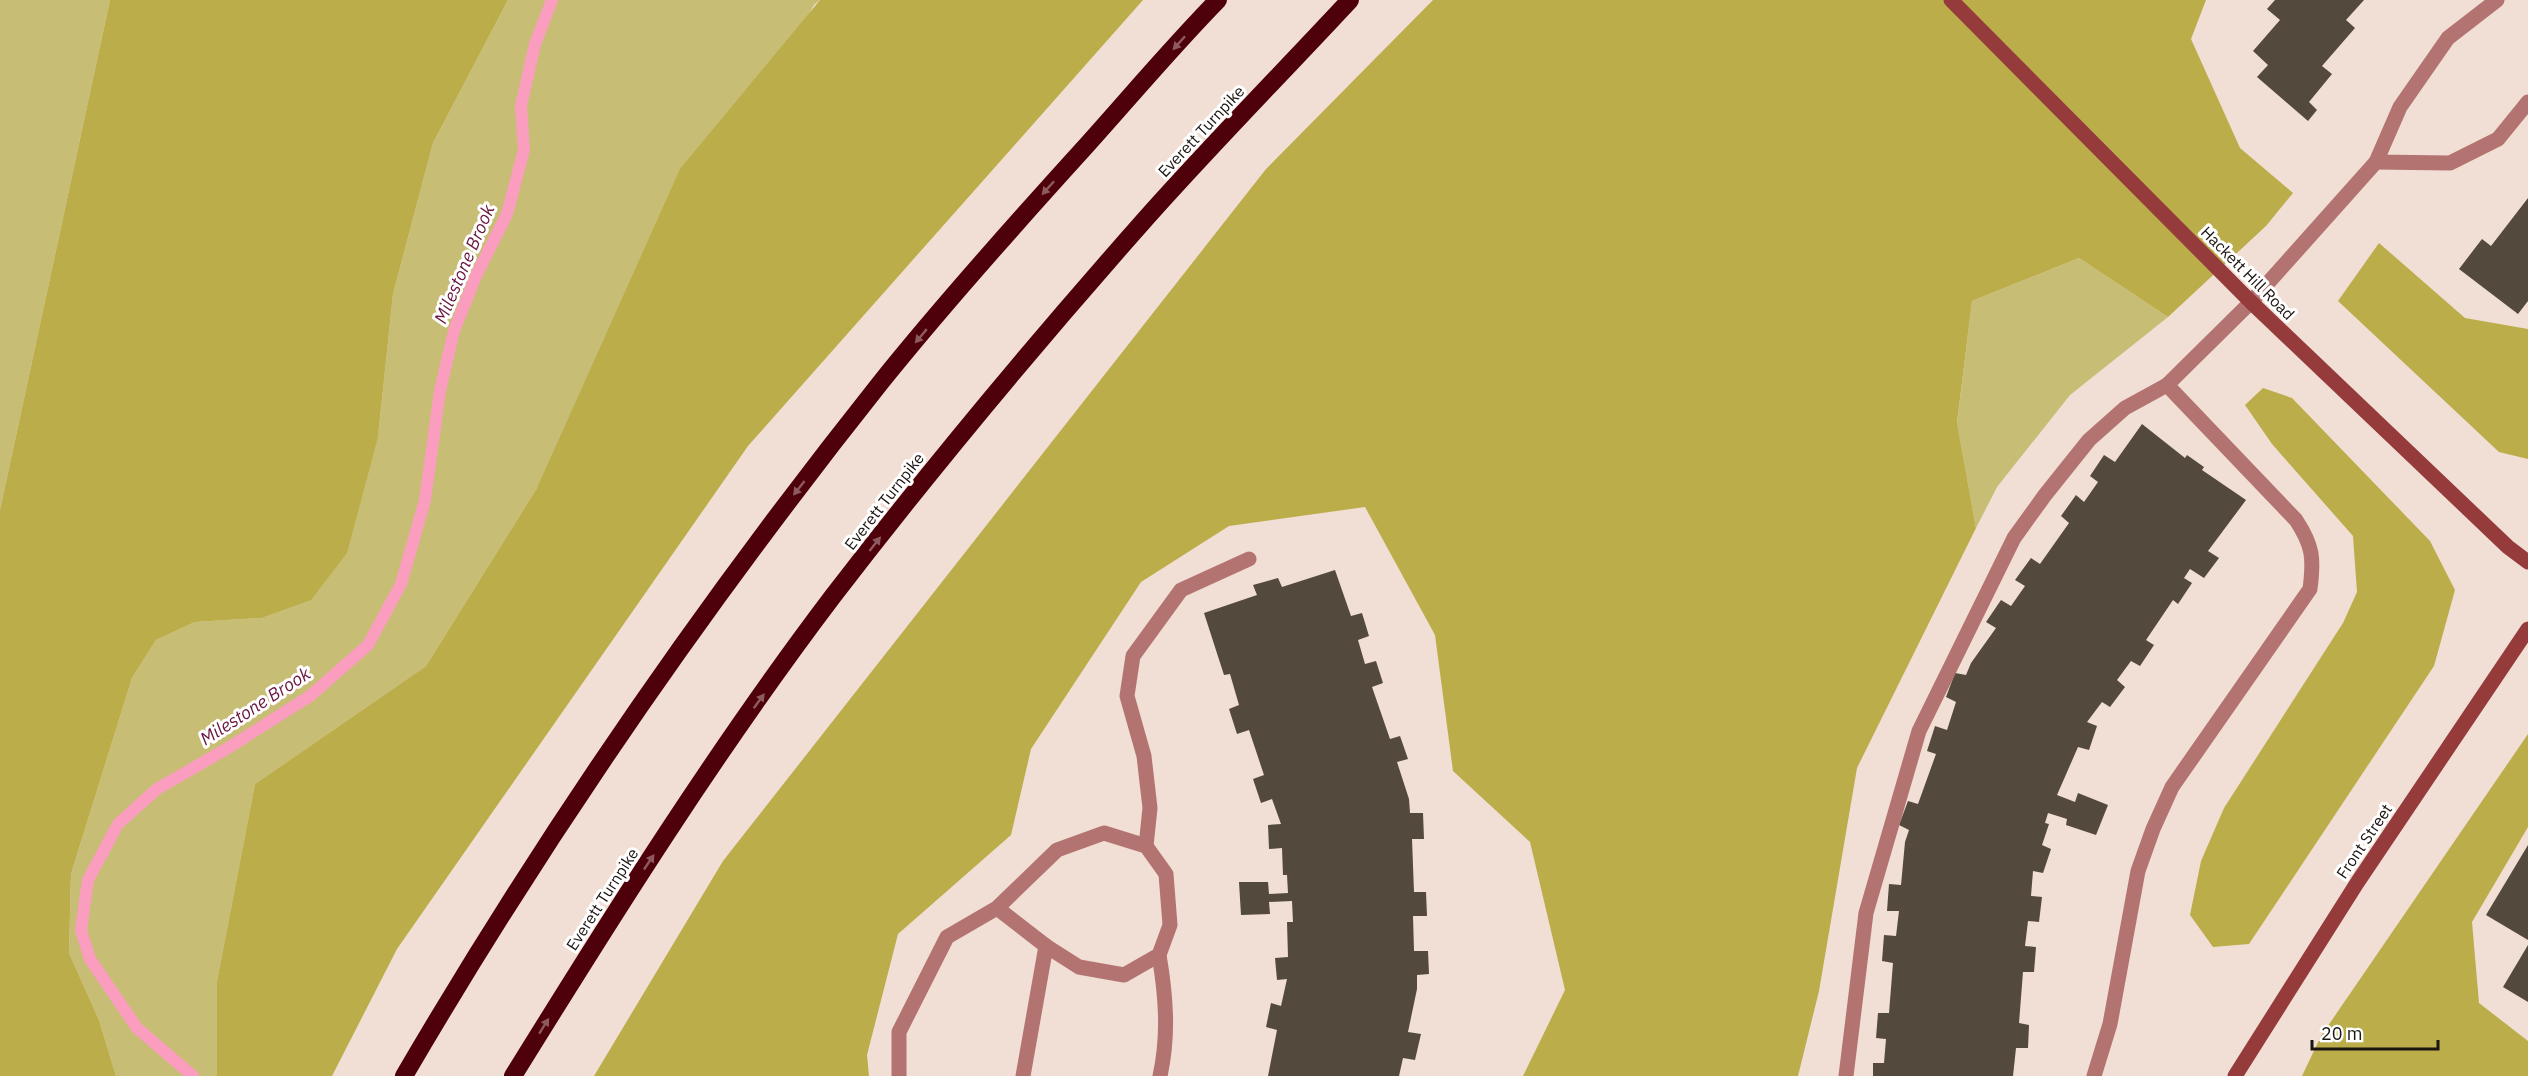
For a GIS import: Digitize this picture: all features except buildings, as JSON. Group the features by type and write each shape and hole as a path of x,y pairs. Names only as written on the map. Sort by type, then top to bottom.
{"highway":[{"path":"404,1076 478,949 587,781 761,537 883,380 1011,229 1218,0"},
{"name":"Everett Turnpike","path":"513,1076 604,929 714,763 831,599 954,442 1141,224 1350,0"}],"street":[{"name":"Hackett Hill Road","path":"1951,0 2251,302 2528,562"},
{"path":"1846,1076 1866,913 1919,731 2014,537 2089,440 2125,408 2167,385 2251,302 2376,162 2400,107 2448,38 2497,0"},
{"path":"2376,162 2450,163 2498,139 2528,102"},
{"path":"2094,1076 2110,1024 2138,871 2153,829 2172,787 2310,589 2314,562 2308,540 2296,520 2167,385"},
{"path":"1146,846 1150,808 1144,756 1127,696 1133,656 1181,590 1249,559"},
{"name":"Front Street","path":"2235,1076 2357,883 2528,629"},
{"path":"899,1076 899,1032 947,937 997,908 1057,850 1104,833 1146,846 1166,874 1170,925 1159,955 1167,1001 1164,1057 1160,1076"},
{"path":"997,908 1046,946 1079,967 1124,975 1159,955"},
{"path":"1023,1076 1046,946"}],"shaded area":[{"path":"0,0 110,0 0,510"},
{"path":"110,0 508,0 433,143 393,294 378,437 347,553 311,600 261,618 195,622 156,640 132,678 71,874 69,953 99,1020 116,1076 0,1076 0,510"},
{"path":"508,0 820,0 814,5 537,488 426,666 255,784 217,981 217,1076 116,1076 99,1020 69,953 71,874 132,678 156,640 195,622 261,618 378,437 393,294 433,143"},
{"path":"820,0 1143,0 748,446 397,949 332,1076 217,1076 217,981 255,784 426,666 537,488 680,169"},
{"path":"1433,0 2206,0 2191,39 2240,148 2293,193 2266,226 2168,317 2079,258 1972,301 1957,423 1976,528 1857,768 1819,991 1798,1076 1523,1076 1565,990 1530,842 1453,771 1435,635 1365,507 1229,526 1141,582 1031,749 1011,835 898,934 867,1055 869,1076 594,1076 723,861 1266,169"},
{"path":"2379,243 2465,318 2528,329 2528,459 2499,452 2338,301"},
{"path":"2079,258 2168,317 2070,395 1997,487 1976,528 1957,424 1972,301"},
{"path":"2263,388 2292,398 2430,541 2455,590 2434,666 2249,944 2213,947 2190,915 2201,861 2224,808 2343,623 2357,592 2353,536 2272,444 2245,405"},
{"path":"2528,734 2528,827 2472,922 2479,1003 2528,1041 2528,1076 2302,1076 2321,1036"}],"waterway":[{"name":"Milestone Brook","path":"193,1076 137,1028 90,959 81,930 88,880 118,824 157,789 228,748 310,696 368,645 401,584 425,500 440,391 454,331 476,276 507,214 524,150 521,106 535,44 552,0"}]}
